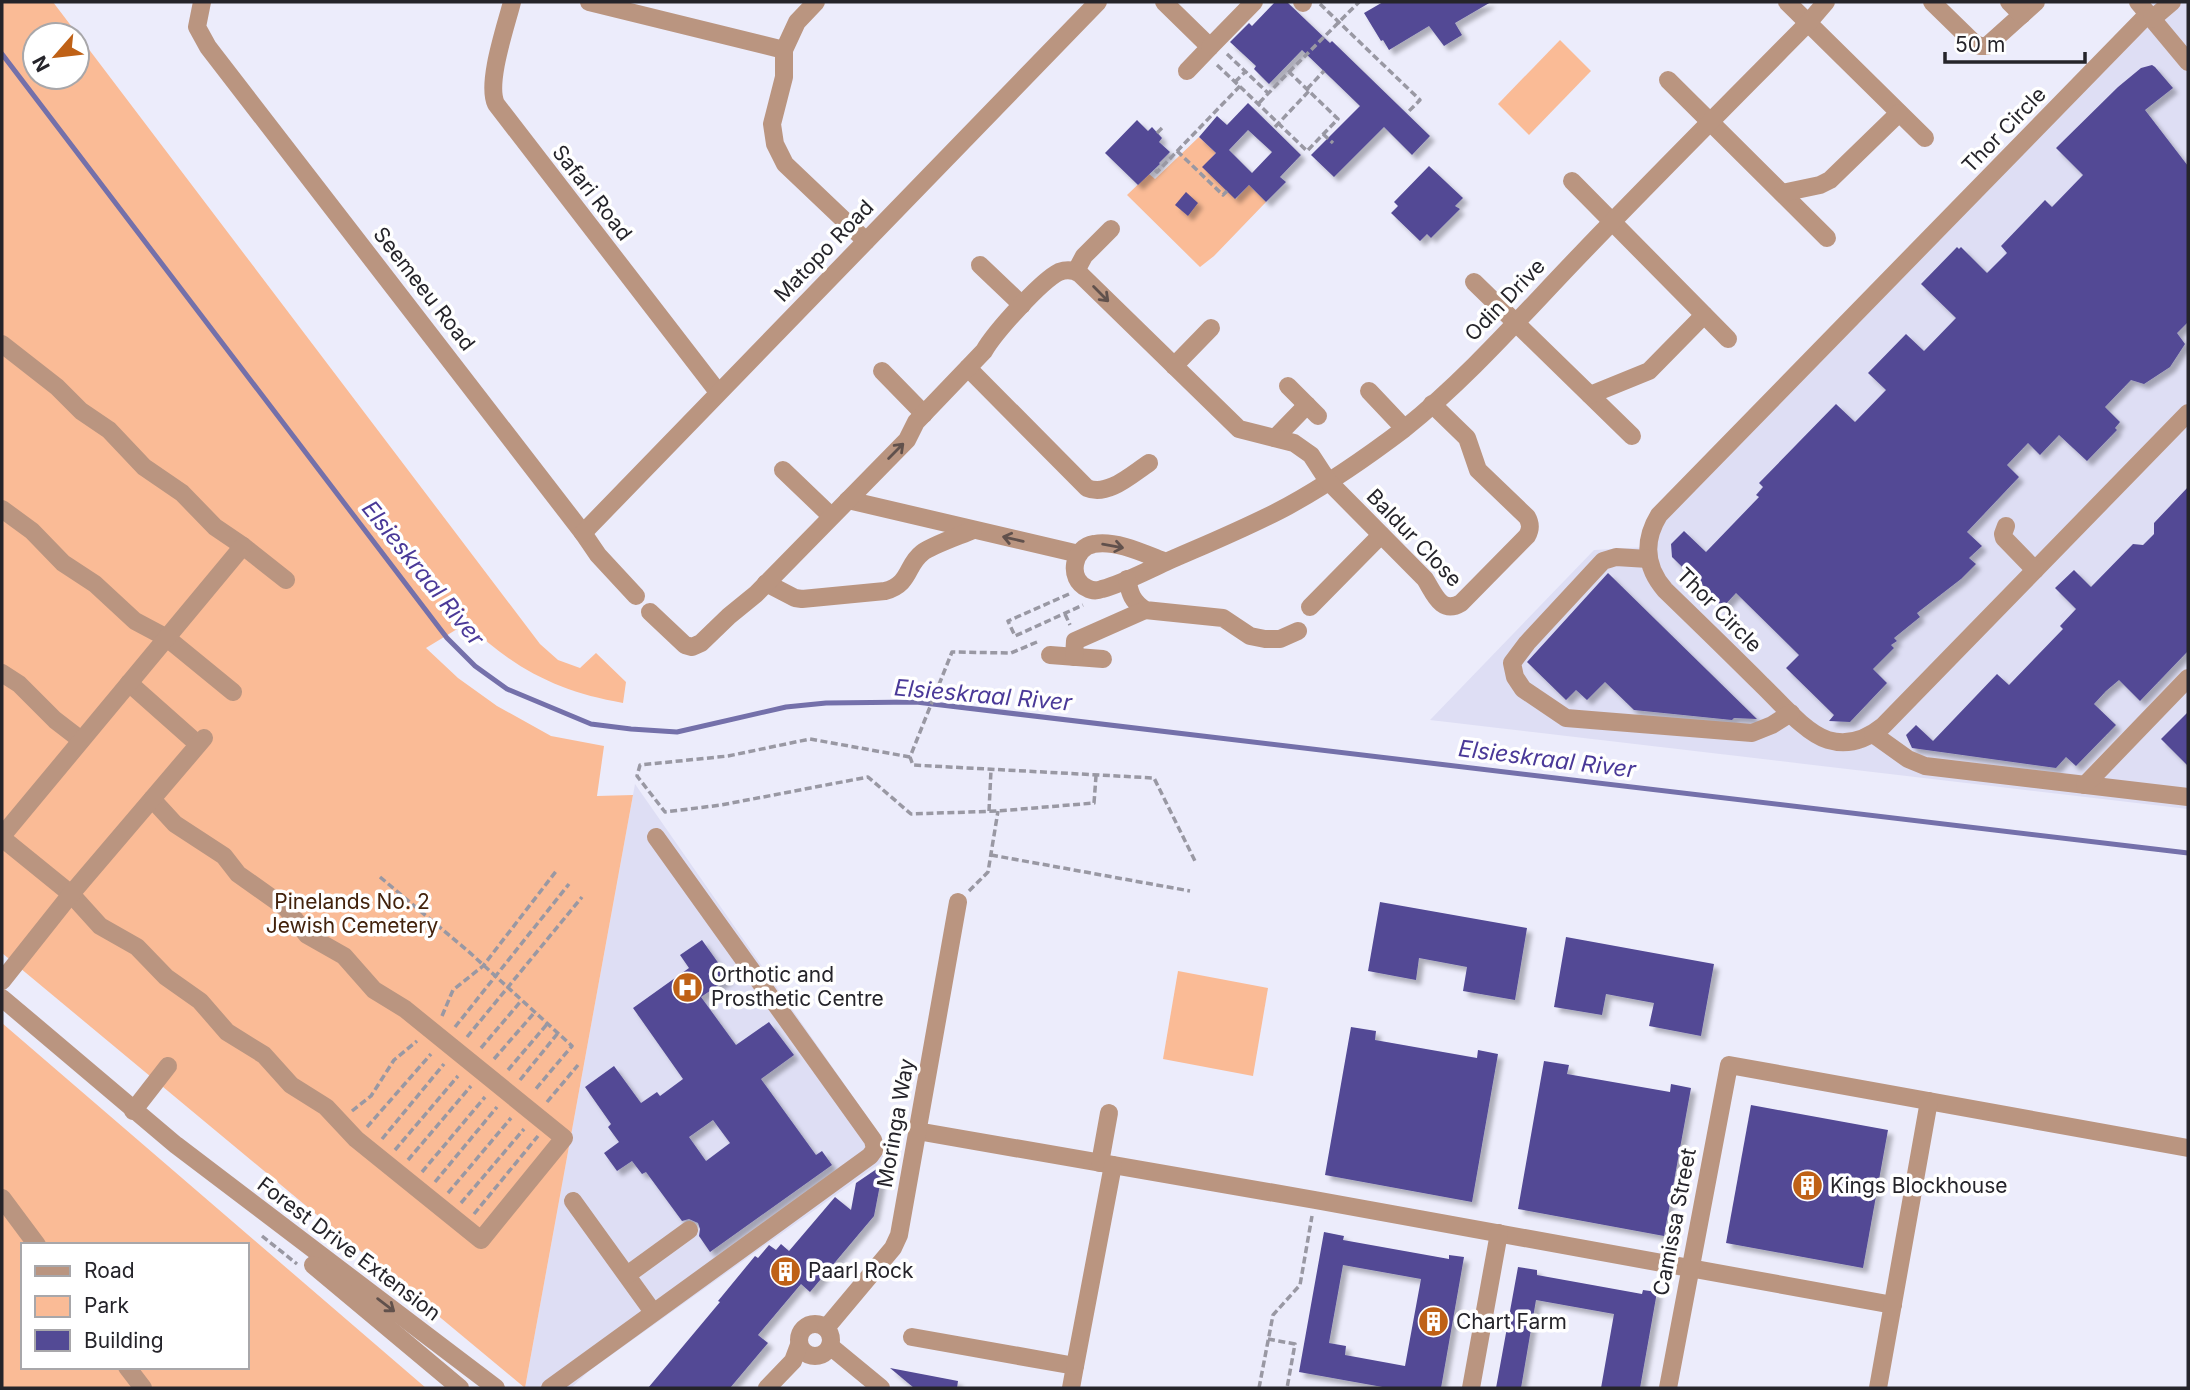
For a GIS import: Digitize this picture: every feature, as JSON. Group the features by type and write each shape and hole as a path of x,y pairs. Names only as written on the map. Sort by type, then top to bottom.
{"street":[{"name":"Seemeeu Road","path":"202,2 197,27 208,47 598,555 636,596"},
{"name":"Safari Road","path":"512,2 492,83 492,97 718,392"},
{"path":"589,2 784,50"},
{"path":"816,2 797,22 784,50 783,78 772,124 775,144 785,164 866,241"},
{"name":"Matopo Road","path":"583,533 1098,2"},
{"path":"1164,2 1210,47"},
{"path":"1187,71 1254,2"},
{"path":"1787,2 1925,138"},
{"name":"Odin Drive","path":"1079,554 1076,576 1086,588 1100,590 1260,520 1328,481 1404,428 1516,321 1826,2"},
{"path":"1932,2 1980,46 1993,43 2036,2"},
{"path":"2009,2 2022,15"},
{"name":"Thor Circle","path":"1873,734 1852,741 1828,740 1816,735 1791,713 1657,581 1648,559 1649,536 1659,515 2146,12 2172,2"},
{"path":"2146,12 2188,62"},
{"path":"1668,80 1827,238"},
{"path":"1782,193 1820,185 1830,180 1899,113"},
{"path":"1572,181 1728,339"},
{"path":"650,612 681,643 692,647 701,643 756,594 907,440 916,422 984,351 992,337 1022,305 1058,273 1076,271 1084,256 1111,229"},
{"path":"980,265 1022,305"},
{"name":"Baldur Close","path":"1076,271 1239,429 1294,443 1311,455 1328,481 1425,579 1436,598 1448,607 1455,607 1527,536 1530,523 1478,470 1467,438 1432,404"},
{"path":"1474,282 1632,436"},
{"path":"1590,395 1649,371 1704,315"},
{"path":"1174,366 1211,328"},
{"path":"2,344 57,387 81,411 109,430 144,467 182,493 204,518 286,580"},
{"path":"968,368 1087,488 1103,490 1149,463"},
{"path":"882,371 924,414"},
{"path":"1275,438 1312,410 1288,386"},
{"path":"1368,391 1404,428"},
{"path":"2188,413 1873,734 1919,764 2188,797"},
{"path":"783,470 831,516"},
{"path":"848,500 1079,554 1087,546 1105,544 1140,552 1166,562"},
{"path":"2,509 32,531 63,563 95,583 135,621 167,638 233,692"},
{"path":"766,583 802,599 891,590 903,582 922,553 928,519"},
{"path":"2006,526 2004,538 2035,570"},
{"path":"922,553 974,530"},
{"path":"1310,607 1381,535"},
{"path":"152,799 175,824 223,856 238,874 286,908 307,935 344,956 374,990 405,1009 564,1138 481,1240 356,1139 326,1107 291,1085 264,1055 227,1032 200,1001 166,977 136,947 100,926 71,894 2,837 243,546"},
{"path":"1648,559 1616,557 1604,561 1527,643 1512,663 1515,677 1524,689 1566,718 1752,733 1791,713"},
{"path":"1127,579 1133,599 1144,610"},
{"path":"1074,657 1075,640 1144,610 1223,618 1250,636 1265,639 1280,639 1298,631"},
{"path":"1049,646 1074,657 1103,659"},
{"path":"2,673 19,684 46,712 81,740"},
{"path":"2085,785 2188,678"},
{"path":"2,981 152,799 198,738 129,683"},
{"path":"550,1388 870,1156 875,1149 873,1140 656,837"},
{"name":"Moringa Way","path":"826,1328 896,1243 958,902"},
{"name":"Forest Drive Extension","path":"2,998 176,1145 496,1388"},
{"name":"Camissa Street","path":"1668,1388 1729,1065 1929,1101"},
{"path":"133,1111 168,1066"},
{"path":"1878,1388 1929,1101 2188,1148"},
{"path":"1071,1388 1107,1164 1109,1113"},
{"path":"917,1131 1893,1305"},
{"name":"Forest Drive Extension","path":"176,1145 276,1234 460,1388"},
{"path":"2,1198 36,1243"},
{"path":"573,1200 653,1312"},
{"path":"627,1275 689,1230"},
{"path":"1471,1388 1499,1233"},
{"path":"782,1388 800,1366 817,1351 831,1335 826,1328 818,1324 808,1325 799,1336 817,1351 864,1388"},
{"path":"912,1337 1075,1366"},
{"path":"767,1388 793,1361 817,1351"},
{"path":"817,1351 881,1388"},
{"path":"129,1369 143,1388"}],"path":[{"path":"1258,104 1359,2"},
{"path":"1340,21 1420,100 1409,111"},
{"path":"1228,54 1269,93"},
{"path":"1217,64 1276,125 1307,151 1338,119 1289,72"},
{"path":"1155,170 1157,172 1177,151 1246,71"},
{"path":"1276,125 1324,71"},
{"path":"1157,133 1163,127"},
{"path":"1323,134 1333,143"},
{"path":"1177,151 1223,195 1227,191"},
{"path":"1207,180 1211,175"},
{"path":"1071,593 1008,621 1014,636 1079,606"},
{"path":"1065,614 1071,628"},
{"path":"1049,646 1011,653 952,652 911,755 912,765 1154,778 1196,863"},
{"path":"911,755 810,739 728,756 640,765 637,775 665,811 721,805 869,777 911,814 998,811 1094,803 1096,776"},
{"path":"989,811 991,770"},
{"path":"958,902 988,872 998,811"},
{"path":"991,855 1190,891"},
{"path":"489,1078 440,1020 453,990 483,965 557,870"},
{"path":"356,1139 489,1078 572,1046 380,877"},
{"path":"418,1189 489,1078 495,976 569,884"},
{"path":"418,1189 489,1078 508,988 582,897"},
{"path":"418,1189 489,1078 522,1000"},
{"path":"418,1189 535,1012"},
{"path":"418,1189 489,1078 548,1023"},
{"path":"418,1189 489,1078 558,1033"},
{"path":"339,1121 371,1096 394,1060 489,1078 578,1065"},
{"path":"418,1189 489,1078"},
{"path":"418,1189 489,1078"},
{"path":"1259,1388 1273,1315 1300,1285 1315,1200"},
{"path":"1268,1339 1295,1344 1287,1388"}],"shaded area":[{"path":"2138,2 2188,2 2188,809 1430,720 1594,550 1647,547 1649,536 2148,15"},
{"name":"Orthotic and Prosthetic Centre","path":"635,784 893,1154 589,1371 571,1388 525,1388"}],"green space":[{"name":"Pinelands No. 2 Jewish Cemetery","path":"2,2 53,2 67,21 21,21 21,91 91,91 91,52 540,644 558,660 580,668 596,653 626,682 623,703 558,685 520,666 467,623 426,648 458,678 497,706 551,736 604,746 597,796 633,795 525,1388 2,953"},
{"path":"1560,40 1591,71 1529,135 1498,104"},
{"path":"1199,137 1216,153 1203,167 1236,199 1249,185 1266,202 1200,267 1127,195 1149,174 1155,179"},
{"path":"1178,971 1268,988 1253,1076 1163,1059"},
{"path":"2,1023 426,1388 2,1388"}],"building":[{"path":"1275,2 1287,2 1330,43 1332,41 1430,136 1412,155 1384,127 1334,177 1311,155 1360,106 1302,50 1269,84 1254,69 1256,66 1230,42 1249,23 1252,26"},
{"path":"1383,2 1491,2 1455,23 1462,35 1444,46 1429,26 1389,50 1364,13"},
{"path":"2152,65 2173,88 2145,110 2188,166 2188,322 2177,333 2185,344 2170,367 2144,384 2131,380 2105,407 2120,422 2115,428 2117,430 2087,461 2059,435 2040,455 2028,443 2007,465 2019,477 1967,532 1982,546 1969,558 1976,564 1917,613 1920,617 1894,638 1897,641 1891,645 1894,648 1873,669 1887,683 1850,722 1829,721 1834,715 1786,668 1799,655 1736,593 1723,607 1672,557 1671,544 1684,531 1706,552 1759,497 1756,495 1763,487 1759,483 1836,404 1855,422 1886,390 1868,373 1906,334 1924,351 1956,318 1921,284 1957,247 1961,247 1987,273 2007,253 2001,246 2045,200 2052,207 2083,175 2056,148 2118,87 2141,68"},
{"path":"1248,103 1301,155 1280,177 1286,182 1266,202 1249,185 1235,199 1202,167 1216,153 1199,137 1217,116 1227,125","holes":["1248,130 1272,152 1252,173 1229,150"]},
{"path":"1137,120 1148,131 1152,127 1162,138 1159,142 1170,152 1138,185 1105,153"},
{"path":"1429,166 1463,198 1455,206 1460,209 1431,238 1427,234 1420,241 1391,213 1398,206 1394,202"},
{"path":"1186,192 1198,203 1188,216 1175,205"},
{"path":"2188,487 2188,651 2140,701 2119,680 2106,691 2094,704 2116,725 2076,766 2066,757 2056,768 1912,748 1906,735 1916,725 1933,741 1997,674 2009,685 2063,629 2060,626 2076,609 2055,588 2074,570 2091,587 2133,544 2143,545 2154,534 2154,523"},
{"path":"1608,573 1757,719 1732,720 1634,710 1605,682 1587,700 1576,690 1566,700 1527,662"},
{"path":"2188,712 2188,766 2161,739"},
{"path":"1380,902 1527,928 1515,1000 1463,991 1467,967 1419,958 1416,980 1368,971"},
{"path":"1566,937 1714,964 1701,1036 1649,1026 1654,1003 1606,994 1602,1015 1554,1007"},
{"path":"702,940 729,978 701,997 736,1045 769,1022 794,1055 761,1079 816,1155 822,1151 832,1165 710,1252 699,1236 698,1223 689,1219 682,1221 646,1172 642,1174 632,1161 617,1171 604,1153 619,1142 608,1127 611,1124 585,1087 614,1066 641,1103 657,1092 660,1096 683,1079 633,1008 689,968 680,955","holes":["713,1120 730,1143 706,1161 689,1137"]},
{"path":"1351,1027 1376,1031 1375,1040 1477,1058 1478,1050 1498,1054 1472,1202 1325,1175"},
{"path":"1544,1061 1569,1065 1567,1074 1670,1092 1671,1084 1691,1088 1664,1236 1518,1209"},
{"name":"Kings Blockhouse","path":"1751,1105 1888,1130 1863,1268 1726,1243"},
{"name":"Paarl Rock","path":"884,1164 874,1216 810,1292 801,1284 758,1335 768,1343 730,1388 648,1388 755,1256 758,1258 769,1245 776,1250 781,1244 789,1251 835,1197 851,1210 856,1183"},
{"name":"Chart Farm","path":"1324,1232 1344,1236 1343,1240 1449,1259 1449,1255 1464,1257 1441,1388 1388,1388 1299,1372","holes":["1343,1265 1421,1279 1405,1366 1345,1355 1346,1346 1329,1343"]},
{"path":"1518,1267 1537,1270 1537,1275 1642,1294 1643,1290 1657,1292 1640,1388 1601,1388 1614,1314 1536,1300 1521,1388 1496,1388"},
{"path":"890,1368 958,1381 957,1388 914,1388"}],"waterway":[{"name":"Elsieskraal River","path":"2,54 447,638 475,666 507,689 591,724 677,732 786,707 826,703 916,702 2188,853"}],"place":[{"name":"Orthotic and Prosthetic Centre","path":"688,987"},
{"name":"Kings Blockhouse","path":"1807,1186"},
{"name":"Paarl Rock","path":"785,1271"},
{"name":"Chart Farm","path":"1433,1322"}]}
